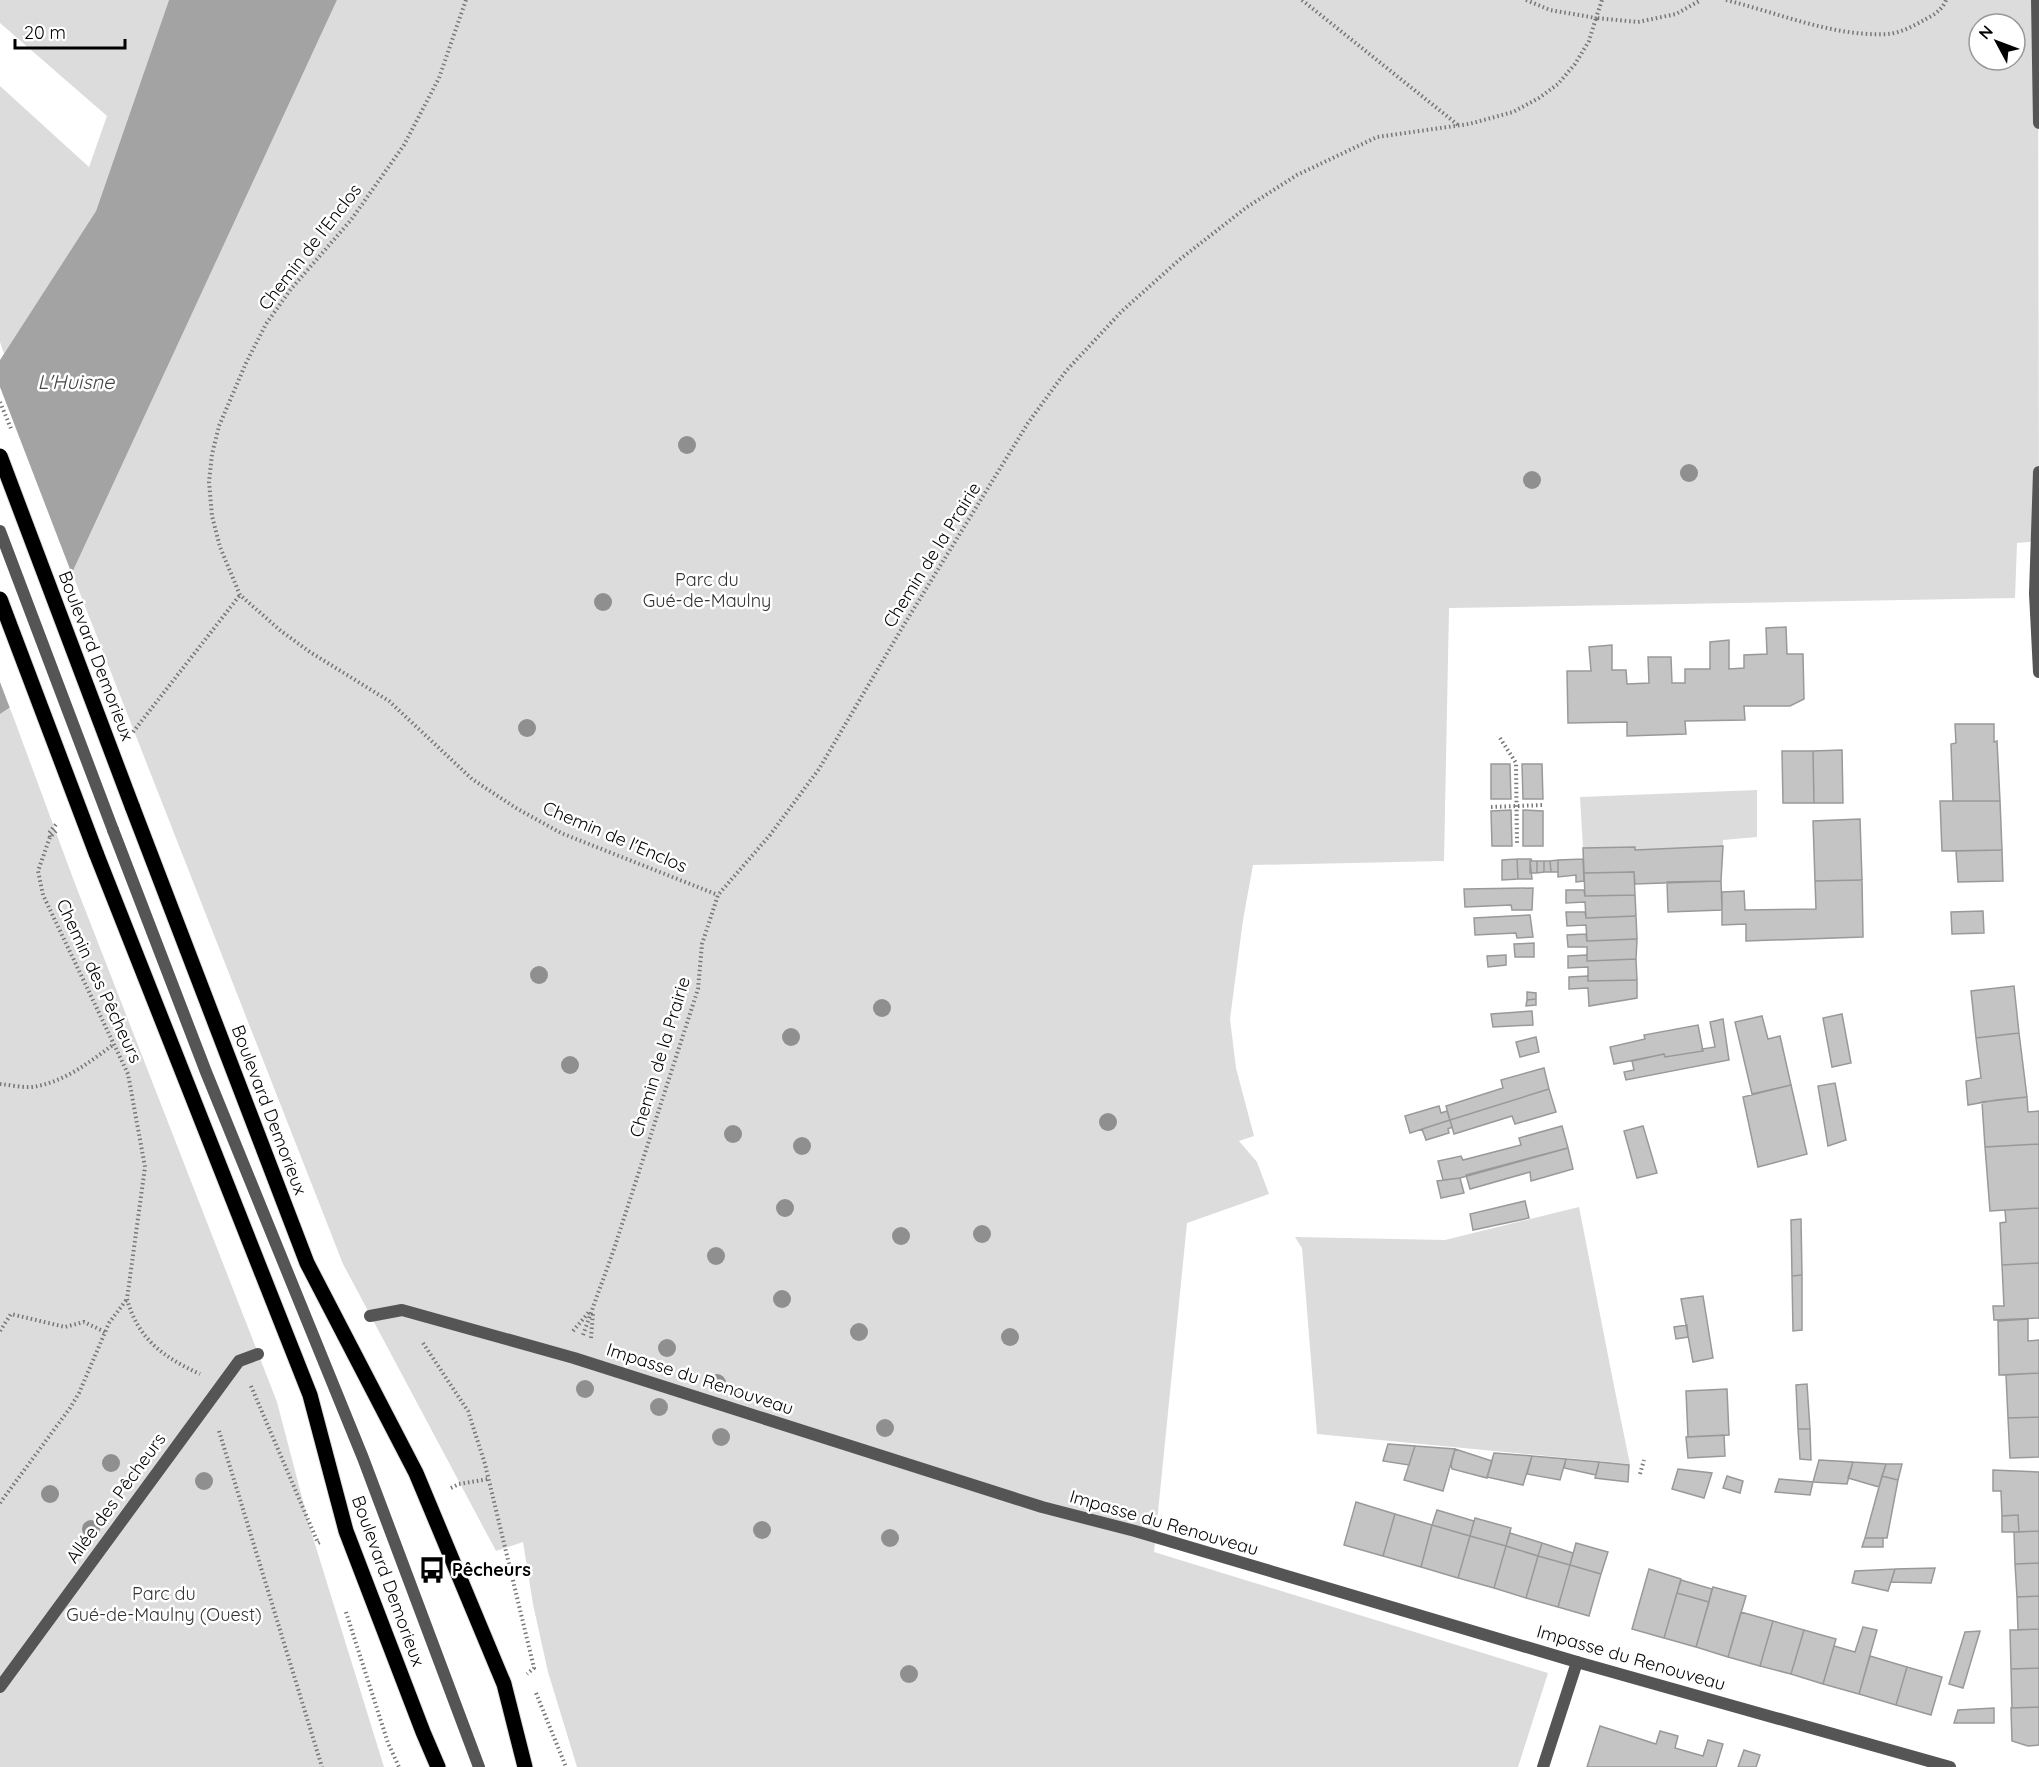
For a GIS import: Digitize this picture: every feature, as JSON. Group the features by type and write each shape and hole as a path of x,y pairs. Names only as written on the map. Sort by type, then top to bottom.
{"main road":[{"name":"Boulevard Demorieux","path":"0,456 307,1263 416,1473 504,1684 525,1767"},
{"name":"Boulevard Demorieux","path":"0,599 96,853 310,1395 346,1532 438,1767"}],"street":[{"path":"2037,0 2039,123"},
{"path":"2039,472 2035,594 2039,672"},
{"path":"0,531 206,1072 363,1458 479,1767"},
{"name":"Impasse du Renouveau","path":"370,1316 402,1310 574,1358 1042,1508 1135,1531 1577,1662 1950,1767"},
{"path":"239,1361 258,1354"},
{"name":"Allée des Pêcheurs","path":"0,1686 239,1361"},
{"path":"1543,1767 1577,1662"}],"path":[{"name":"Chemin de l'Enclos","path":"466,0 440,78 404,145 351,220 291,289 266,324 246,363 219,426 212,454 210,482 212,516 220,547 240,595 281,631 310,652 389,701 472,779 516,808 561,833 718,895"},
{"path":"1302,0 1458,126"},
{"path":"1526,0 1550,10 1638,22 1676,14 1701,0"},
{"name":"Chemin de la Prairie","path":"574,1358 614,1249 698,989 702,944 718,895 770,835 819,769 902,628 1028,423 1066,371 1122,311 1179,260 1247,207 1297,175 1377,137 1458,126 1513,112 1539,98 1558,84 1575,64 1589,41 1602,0"},
{"path":"1726,0 1813,25 1890,34 1914,26 1938,12 1946,0"},
{"path":"133,732 240,595"},
{"path":"1500,738 1516,763 1517,845"},
{"path":"1491,807 1544,805"},
{"path":"50,837 49,833 58,820"},
{"name":"Chemin des Pêcheurs","path":"56,831 50,837 38,871 43,895 128,1074 146,1167 127,1299"},
{"path":"0,1084 37,1087 62,1078 84,1066 114,1044"},
{"path":"0,1503 80,1393 105,1332 127,1299"},
{"path":"127,1299 132,1316 152,1345 168,1357 222,1384"},
{"path":"402,1310 468,1411 489,1479 534,1668 529,1673"},
{"path":"0,1331 11,1314 65,1327 84,1322 105,1332"},
{"path":"239,1361 318,1543"},
{"path":"210,1402 322,1767"},
{"path":"1640,1474 1644,1460"},
{"path":"459,1484 489,1479"},
{"path":"452,1487 456,1498"},
{"path":"524,1662 532,1682"},
{"path":"536,1691 566,1767"}],"green space":[{"path":"0,0 169,0 96,211 4,354 0,342 0,86 89,167 107,116 0,23"},
{"name":"Parc du Gué-de-Maulny","path":"337,0 2038,0 2039,541 2017,543 2015,598 1449,608 1444,861 1253,865 1230,1019 1236,1068 1254,1136 1239,1141 1257,1162 1269,1194 1187,1223 1154,1552 1548,1673 1518,1767 577,1767 548,1672 533,1604 523,1542 496,1551 343,1264 72,573"},
{"name":"Parc du Gué-de-Maulny (Ouest)","path":"10,708 74,881 277,1402 310,1528 384,1767 0,1767 0,714"},
{"path":"1757,790 1757,837 1723,840 1723,846 1635,850 1634,847 1583,848 1580,797"},
{"path":"1579,1207 1630,1464 1317,1434 1302,1248 1295,1237 1445,1240"}],"water":[{"name":"L'Huisne","path":"169,0 337,0 72,573 14,705 0,714 0,360 96,211"}],"pier":[{"path":"0,387 73,577 17,706 11,711 0,682"}],"building":[{"path":"1786,627 1787,654 1803,654 1804,699 1790,706 1744,706 1745,720 1685,721 1686,734 1627,736 1627,722 1568,723 1567,671 1591,671 1589,647 1612,645 1612,670 1626,670 1627,684 1649,683 1648,657 1671,657 1672,683 1685,683 1685,669 1710,669 1710,642 1729,640 1729,669 1744,668 1744,655 1767,654 1766,628"},
{"path":"1955,724 1994,724 2000,801 1953,801 1951,744 1956,743"},
{"path":"1842,750 1843,803 1814,803 1813,751"},
{"path":"1782,751 1813,751 1814,803 1783,803"},
{"path":"1491,764 1510,764 1511,799 1491,799"},
{"path":"1522,764 1542,764 1543,799 1523,799"},
{"path":"1940,801 2000,801 2002,850 1942,851"},
{"path":"1511,810 1512,846 1492,846 1491,811"},
{"path":"1523,810 1543,811 1543,846 1523,846"},
{"path":"1860,819 1862,880 1815,881 1813,821"},
{"path":"1723,846 1721,881 1635,884 1634,872 1584,873 1583,848 1635,847 1635,850"},
{"path":"2002,850 2003,881 1958,882 1956,851"},
{"path":"1517,859 1518,879 1502,880 1502,860"},
{"path":"1517,859 1531,859 1532,879 1518,879"},
{"path":"1583,859 1584,881 1576,882 1576,875 1558,877 1558,860"},
{"path":"1558,860 1558,872 1551,872 1550,861"},
{"path":"1530,861 1537,861 1537,873 1530,873"},
{"path":"1537,861 1544,861 1544,872 1537,873"},
{"path":"1544,861 1550,861 1551,872 1544,872"},
{"path":"1634,872 1635,895 1585,896 1584,873"},
{"path":"1862,880 1863,937 1746,941 1746,924 1722,925 1722,892 1744,891 1745,910 1816,909 1815,881"},
{"path":"1721,881 1722,910 1668,912 1667,882"},
{"path":"1533,888 1532,910 1512,910 1511,905 1465,907 1464,889"},
{"path":"1566,890 1584,890 1585,896 1635,895 1636,916 1586,918 1585,902 1566,903"},
{"path":"1983,911 1984,933 1952,934 1951,912"},
{"path":"1566,912 1585,912 1586,918 1636,916 1637,939 1587,941 1586,925 1567,926"},
{"path":"1530,915 1533,937 1517,938 1516,933 1475,935 1474,918"},
{"path":"1586,934 1587,941 1637,939 1636,959 1587,961 1587,947 1568,947 1567,935"},
{"path":"1534,943 1534,957 1515,957 1514,944"},
{"path":"1506,955 1506,965 1488,967 1487,956"},
{"path":"1587,955 1587,961 1636,959 1637,980 1588,981 1588,967 1568,968 1568,956"},
{"path":"1588,976 1588,981 1637,980 1637,998 1589,1006 1588,988 1569,989 1569,977"},
{"path":"2014,986 2019,1033 1976,1038 1971,991"},
{"path":"1527,992 1536,993 1536,999 1527,1000"},
{"path":"1536,999 1536,1005 1526,1006 1527,1000"},
{"path":"1532,1011 1533,1025 1493,1027 1491,1014"},
{"path":"1842,1014 1851,1063 1832,1067 1823,1018"},
{"path":"1762,1016 1768,1039 1780,1036 1791,1085 1752,1094 1735,1022"},
{"path":"1723,1019 1729,1060 1626,1080 1624,1072 1634,1070 1632,1061 1664,1054 1665,1057 1703,1051 1702,1049 1715,1047 1710,1022"},
{"path":"1698,1025 1703,1051 1665,1057 1664,1054 1614,1064 1610,1047 1645,1039 1644,1035"},
{"path":"2019,1033 2027,1097 1968,1105 1966,1081 1981,1078 1976,1038"},
{"path":"1536,1037 1539,1052 1520,1057 1516,1042"},
{"path":"1544,1068 1549,1089 1450,1120 1446,1106 1503,1088 1501,1080"},
{"path":"1835,1083 1846,1140 1828,1146 1818,1086"},
{"path":"1791,1085 1807,1154 1758,1167 1743,1097"},
{"path":"1549,1089 1556,1112 1515,1124 1512,1116 1454,1134 1450,1120"},
{"path":"2027,1097 2028,1112 2039,1111 2039,1144 1985,1147 1982,1102"},
{"path":"1439,1106 1441,1113 1447,1111 1450,1120 1410,1133 1405,1116"},
{"path":"1450,1120 1452,1127 1448,1129 1449,1133 1426,1140 1422,1129"},
{"path":"1562,1126 1568,1148 1460,1178 1443,1180 1438,1161 1461,1156 1463,1160 1521,1145 1519,1138"},
{"path":"1643,1126 1657,1173 1637,1178 1624,1131"},
{"path":"2039,1144 2039,1208 1990,1211 1985,1147"},
{"path":"1568,1148 1573,1169 1531,1181 1530,1172 1470,1189 1466,1175"},
{"path":"1460,1178 1464,1193 1441,1198 1437,1181"},
{"path":"1525,1201 1529,1218 1473,1230 1470,1214"},
{"path":"2039,1208 2039,1263 2002,1265 2000,1223 2006,1222 2005,1210"},
{"path":"1801,1219 1802,1275 1792,1276 1791,1220"},
{"path":"2039,1263 2039,1318 1994,1320 1993,1306 2004,1306 2002,1265"},
{"path":"1802,1275 1802,1330 1793,1331 1792,1276"},
{"path":"1703,1296 1713,1358 1693,1362 1681,1299"},
{"path":"2028,1319 2028,1341 2039,1340 2039,1373 1999,1375 1998,1321"},
{"path":"1687,1325 1688,1337 1676,1339 1674,1327"},
{"path":"2039,1373 2039,1417 2008,1418 2006,1375"},
{"path":"1807,1384 1810,1429 1798,1429 1796,1385"},
{"path":"1727,1389 1729,1435 1688,1437 1686,1391"},
{"path":"2039,1417 2039,1457 2010,1458 2008,1418"},
{"path":"1798,1429 1810,1429 1811,1460 1800,1459"},
{"path":"1724,1435 1725,1456 1688,1458 1686,1437"},
{"path":"1388,1444 1415,1446 1409,1465 1383,1461"},
{"path":"1415,1446 1455,1449 1443,1491 1404,1480"},
{"path":"1455,1449 1492,1461 1487,1478 1452,1469"},
{"path":"1494,1453 1532,1456 1523,1485 1487,1477"},
{"path":"1532,1456 1566,1459 1560,1480 1527,1474"},
{"path":"1566,1459 1599,1462 1596,1475 1564,1468"},
{"path":"1819,1460 1853,1462 1847,1484 1813,1482"},
{"path":"1599,1462 1629,1465 1628,1482 1595,1478"},
{"path":"1853,1462 1886,1464 1879,1487 1848,1478"},
{"path":"1886,1464 1902,1464 1898,1480 1882,1476"},
{"path":"1678,1469 1712,1473 1704,1498 1672,1489"},
{"path":"1993,1470 2039,1472 2039,1531 2019,1532 2018,1515 2002,1516 2001,1491 1993,1491"},
{"path":"1727,1476 1743,1481 1740,1493 1723,1488"},
{"path":"1882,1476 1898,1480 1887,1538 1865,1538"},
{"path":"1779,1479 1813,1482 1810,1495 1775,1492"},
{"path":"1356,1502 1395,1514 1383,1556 1344,1545"},
{"path":"1437,1510 1474,1521 1470,1536 1432,1525"},
{"path":"1395,1514 1432,1525 1421,1567 1383,1556"},
{"path":"2018,1515 2019,1532 2002,1532 2002,1516"},
{"path":"1475,1518 1511,1528 1506,1546 1470,1536"},
{"path":"1432,1525 1470,1536 1458,1578 1421,1567"},
{"path":"2039,1531 2039,1563 2015,1564 2014,1532"},
{"path":"1510,1533 1542,1543 1538,1556 1506,1546"},
{"path":"1470,1536 1506,1546 1494,1588 1458,1578"},
{"path":"1865,1538 1883,1538 1883,1547 1862,1547"},
{"path":"1542,1543 1573,1553 1570,1565 1538,1556"},
{"path":"1576,1543 1608,1552 1601,1574 1570,1565"},
{"path":"1506,1546 1538,1556 1526,1598 1494,1588"},
{"path":"1538,1556 1570,1565 1558,1607 1526,1598"},
{"path":"2039,1563 2039,1596 2017,1597 2015,1564"},
{"path":"1570,1565 1601,1574 1589,1616 1558,1607"},
{"path":"1935,1568 1931,1583 1891,1582 1895,1569"},
{"path":"1649,1569 1681,1579 1664,1638 1632,1629"},
{"path":"1895,1569 1888,1591 1852,1583 1855,1571"},
{"path":"1681,1580 1712,1589 1709,1602 1677,1593"},
{"path":"1713,1587 1746,1596 1728,1657 1696,1647"},
{"path":"1677,1593 1709,1602 1696,1647 1664,1638"},
{"path":"2039,1596 2039,1629 2018,1630 2017,1597"},
{"path":"1741,1612 1773,1621 1760,1666 1728,1657"},
{"path":"1773,1621 1804,1630 1791,1674 1760,1666"},
{"path":"1863,1627 1877,1630 1859,1694 1823,1684 1834,1646 1855,1652"},
{"path":"2039,1629 2039,1668 2011,1669 2010,1630"},
{"path":"1804,1630 1836,1639 1823,1684 1791,1674"},
{"path":"1980,1631 1963,1688 1949,1684 1965,1632"},
{"path":"1870,1656 1907,1667 1896,1705 1859,1694"},
{"path":"1907,1667 1942,1677 1931,1715 1896,1705"},
{"path":"2039,1668 2039,1707 2012,1708 2011,1669"},
{"path":"2039,1707 2039,1745 2028,1746 2012,1741 2011,1708"},
{"path":"1994,1708 1994,1723 1954,1723 1958,1710"},
{"path":"1600,1726 1656,1744 1660,1731 1678,1736 1675,1748 1703,1756 1708,1740 1723,1744 1716,1767 1587,1767"},
{"path":"1744,1750 1760,1755 1756,1767 1738,1767"}],"place":[{"name":"Pêcheurs","path":"432,1570"}]}
